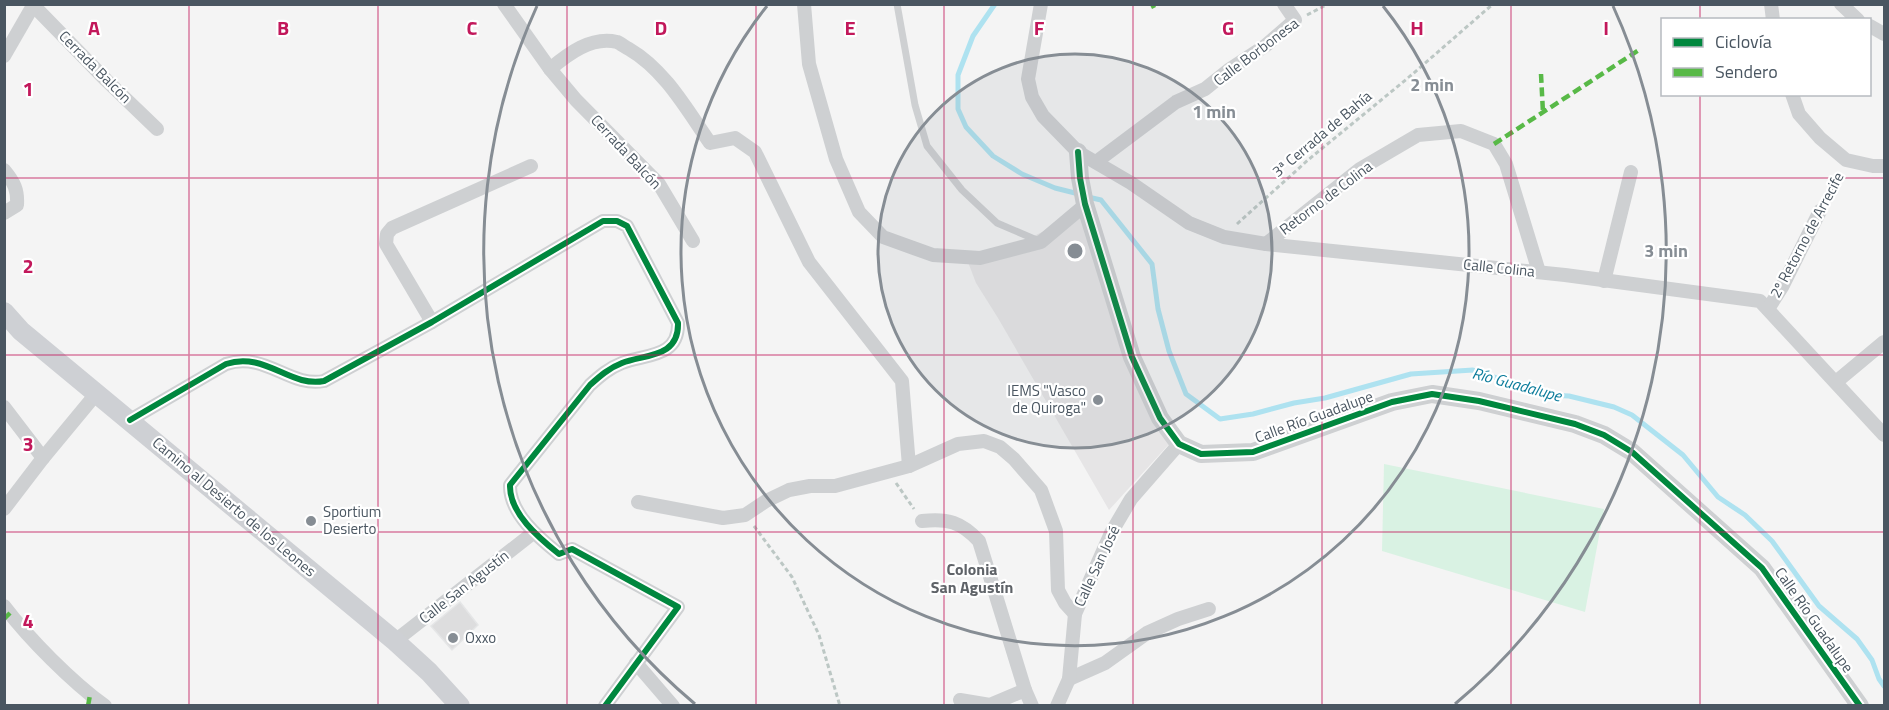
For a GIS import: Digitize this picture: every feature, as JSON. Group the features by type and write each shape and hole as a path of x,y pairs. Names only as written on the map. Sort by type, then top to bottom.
{"main road":[{"name":"Camino al Desierto de los Leones","path":"4,312 21,331 429,672 460,705"}],"street":[{"name":"Cerrada Balcón","path":"504,4 550,69 576,100 659,184 693,241"},
{"path":"1041,4 1028,79 1032,97 1043,116 1078,152 1085,205 1132,357 1160,418 1179,444"},
{"path":"1284,4 1295,21"},
{"path":"1841,4 1856,18"},
{"name":"Cerrada Balcón","path":"33,5 157,129"},
{"path":"4,56 33,5"},
{"path":"805,5 809,64 836,159 859,212 883,237 933,255 980,258 1041,242 1085,205"},
{"name":"Calle Borbonesa","path":"1096,162 1176,102 1205,89 1265,46 1295,21"},
{"path":"550,69 569,53 582,47 597,42 617,42 642,57 672,89 710,143 735,138 755,152 809,262 903,381 909,466"},
{"path":"1793,96 1799,114 1820,138 1846,160 1884,166"},
{"name":"Retorno de Colina","path":"1266,244 1360,169 1418,135 1461,130 1494,144 1506,164 1539,272"},
{"name":"Calle Colina","path":"1078,152 1131,183 1189,223 1224,236 1266,244 1539,272 1760,301 1884,435"},
{"path":"432,322 386,244 387,234 392,228 531,166"},
{"path":"4,170 14,182 17,205 4,213"},
{"path":"1604,281 1631,172"},
{"name":"2º Retorno de Arrecife","path":"1768,309 1782,287 1820,211"},
{"path":"130,420 238,360 252,361 308,381 324,381 432,322 603,221 617,220 627,226 678,323 679,333 673,344 655,355 623,363 604,372 590,385 510,485 512,501 533,533 559,554 572,549 678,607 605,705"},
{"path":"1836,382 1884,342"},
{"path":"4,509 96,394"},
{"name":"Calle Río Guadalupe","path":"1179,444 1201,454 1252,452 1392,402 1432,394 1479,401 1575,424 1604,435 1632,452 1762,568 1860,705"},
{"path":"4,407 43,458"},
{"path":"638,502 723,518 746,515 765,501 789,490 810,486 835,486 909,466 958,444 984,441 1000,447 1014,459 1041,490 1056,531 1058,590 1065,603 1075,614"},
{"name":"Calle San José","path":"1057,705 1069,679 1075,614 1111,533 1131,499 1179,444"},
{"path":"922,521 935,519 952,521 968,530 979,541 1025,690 1032,705"},
{"name":"Calle San Agustín","path":"394,642 533,533"},
{"path":"4,606 46,652 90,695 105,705"},
{"path":"1069,679 1105,663 1147,633 1178,619 1209,609"},
{"path":"636,663 673,705"},
{"path":"960,700 990,705 1025,690"}],"lane":[{"path":"897,4 915,105 927,146 962,190 997,223 1041,242"}],"path":[{"path":"888,472 922,521"},
{"path":"746,515 792,577 819,635 840,705"}],"shaded area":[{"name":"IEMS \"Vasco de Quiroga\"","path":"1084,211 1171,442 1109,510 976,283 968,262 982,262"}],"green space":[{"path":"1384,464 1604,509 1585,612 1382,551"}],"building":[{"name":"Oxxo","path":"460,602 478,625 452,650 431,626"}],"waterway":[{"name":"Río Guadalupe","path":"995,4 973,36 958,75 958,109 966,127 993,156 1022,174 1055,188 1079,194"},
{"name":"Río Guadalupe","path":"1088,197 1101,200 1152,264 1158,309 1169,351 1186,394 1220,419 1325,398 1411,374 1473,370 1548,395 1569,396 1614,407 1632,415 1683,455 1718,497 1745,515 1772,541 1819,606 1857,639 1872,660 1884,686"}],"marked path":[{"path":"1152,4 1154,8"},
{"path":"1494,144 1639,50"},
{"path":"1541,74 1543,113"},
{"path":"4,619 10,613"},
{"path":"88,706 90,695"}],"cycle path":[{"path":"1078,152 1085,204 1132,357 1160,418 1179,444 1201,454 1253,452 1392,402 1432,394 1479,401 1575,424 1604,435 1632,452 1762,568 1860,706"},
{"path":"130,420 226,364 240,361 253,362 312,382 324,381 432,322 603,221 617,221 627,226 678,323 673,343 659,353 617,365 590,385 510,485 514,505 520,515 534,533 559,554 572,549 678,607 605,706"}],"place":[{"name":"IEMS \"Vasco de Quiroga\"","path":"1098,400"},
{"name":"Sportium Desierto","path":"311,521"},
{"name":"Oxxo","path":"453,638"}],"district":[{"name":"Colonia San Agustín","path":"972,578"}]}
